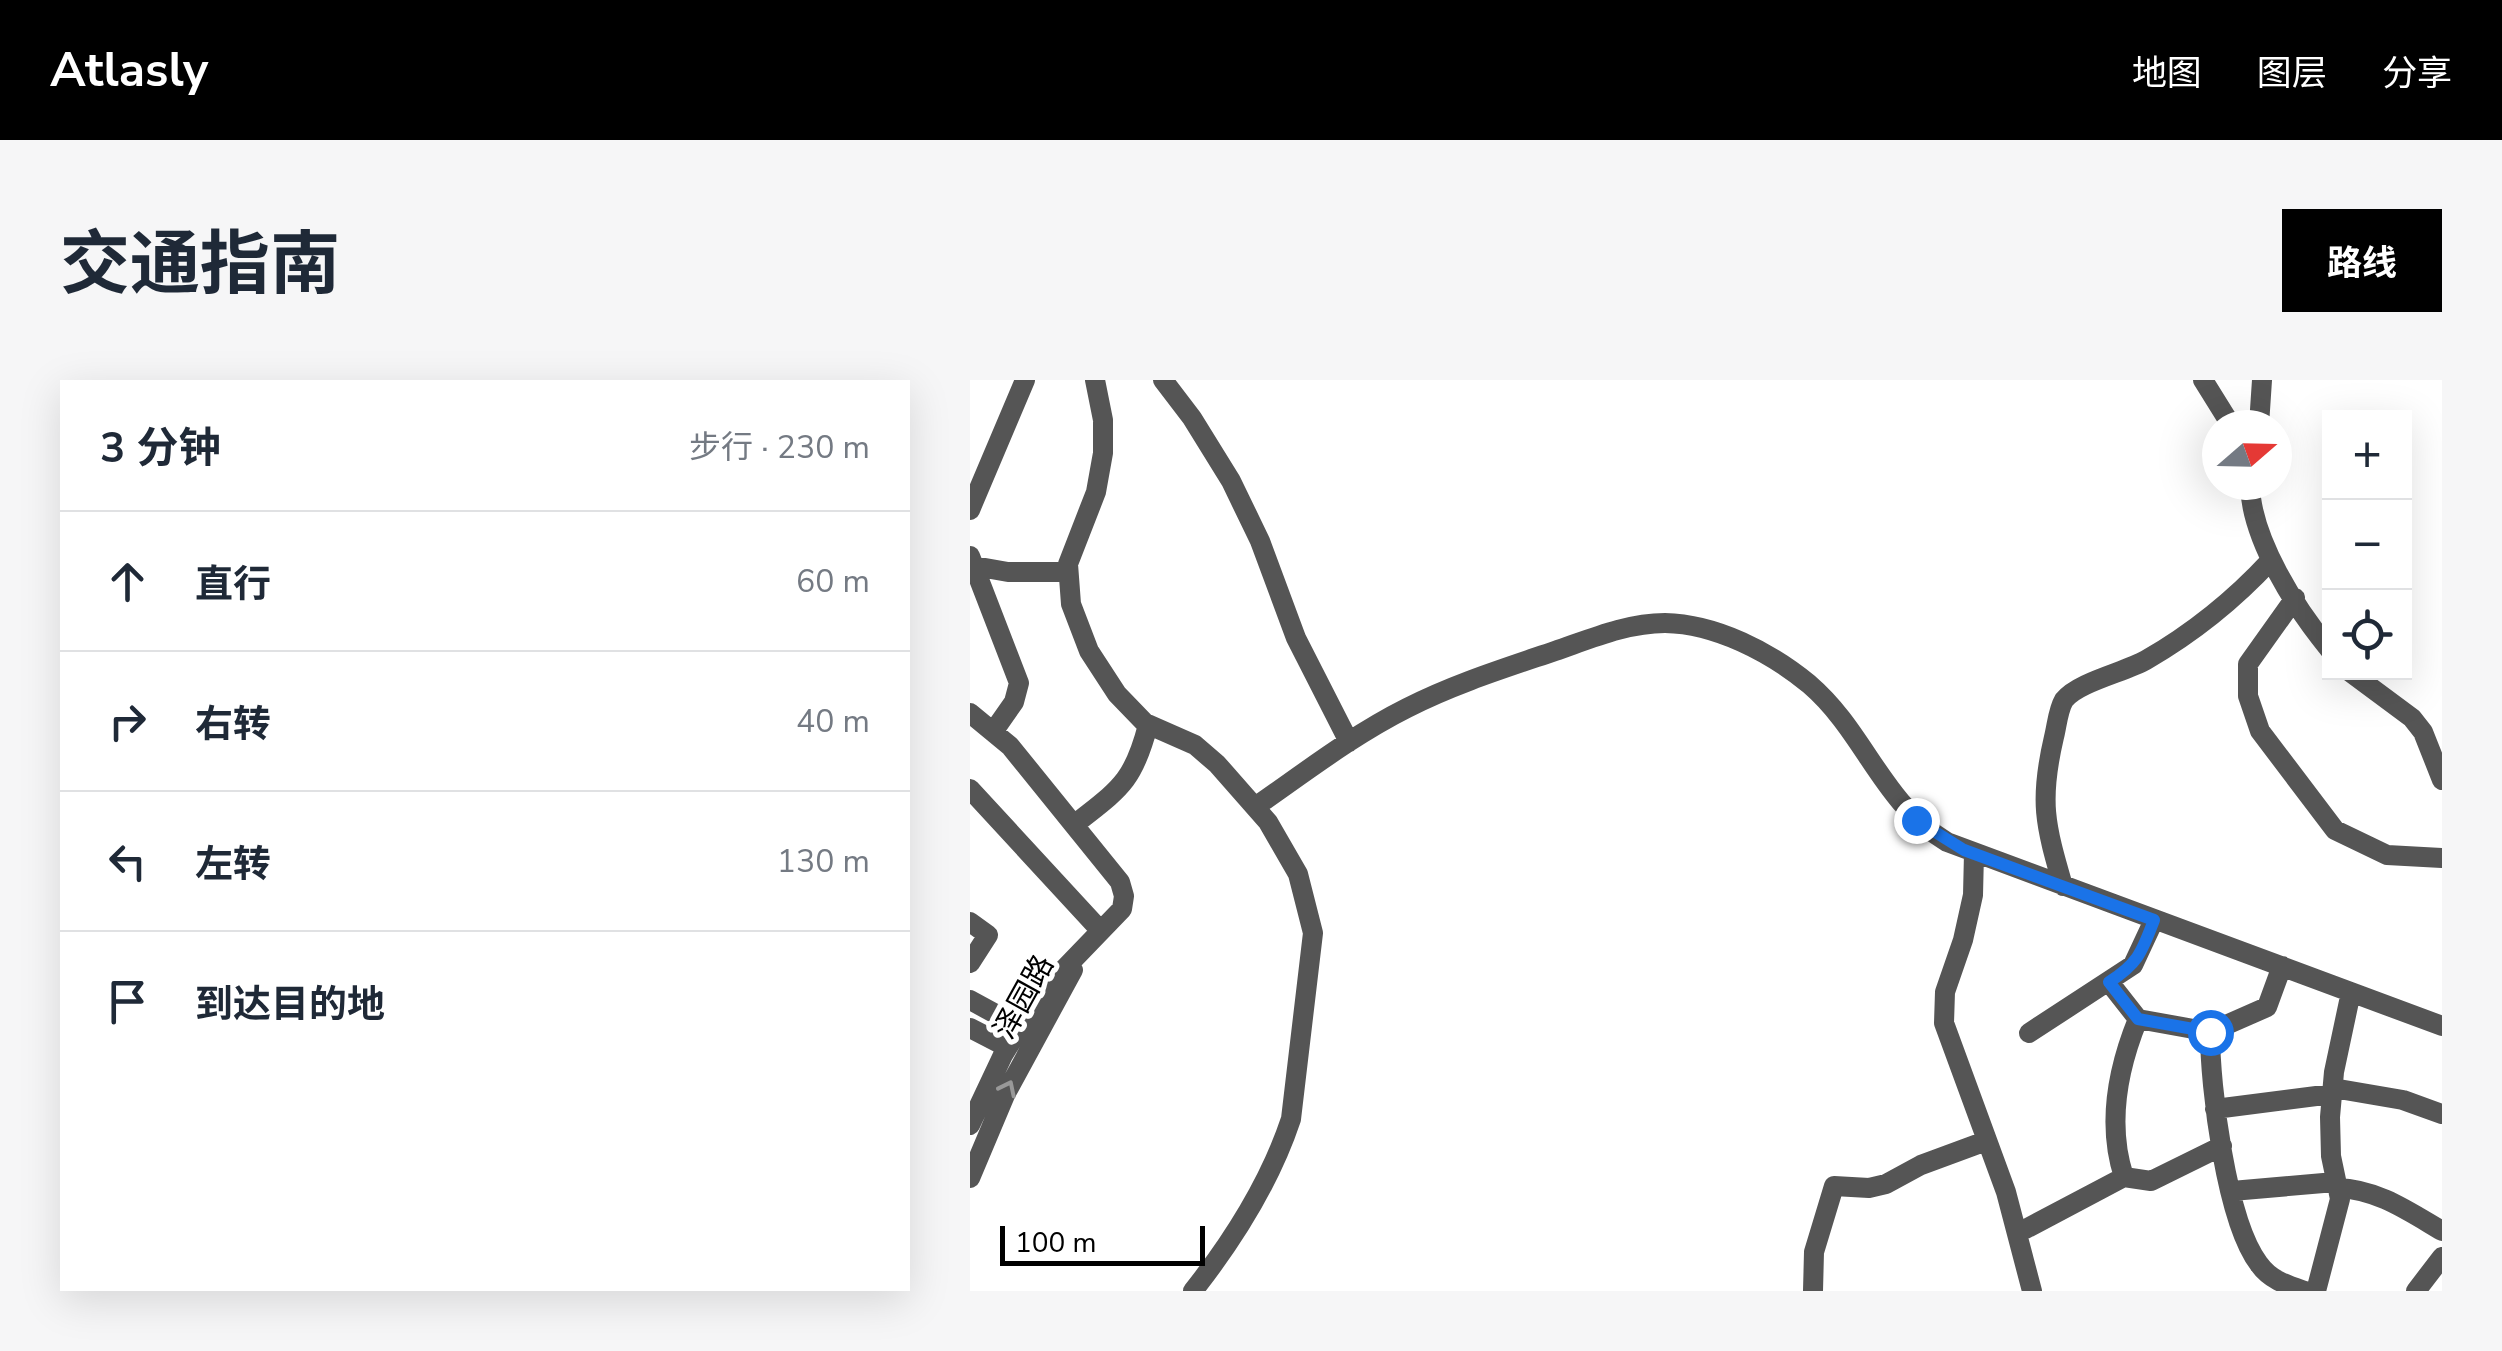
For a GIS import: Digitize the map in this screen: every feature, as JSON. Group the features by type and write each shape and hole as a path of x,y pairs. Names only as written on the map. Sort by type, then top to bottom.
{"street":[{"path":"970,510 1025,380"},
{"path":"1095,380 1103,420 1100,473 1068,572 1071,604 1089,651 1117,694 1148,725 1202,751 1255,807 1280,838 1298,874 1310,912 1312,961 1291,1119 1252,1206 1193,1291"},
{"path":"1163,380 1212,449 1248,515 1296,638 1349,742"},
{"path":"2203,380 2222,410"},
{"path":"2260,410 2262,380"},
{"path":"2251,500 2270,560 2322,638"},
{"path":"2062,886 2043,801 2044,779 2064,701 2076,690 2130,668 2187,634 2242,591 2270,560"},
{"path":"972,561 1014,572 1068,572"},
{"path":"972,561 1019,683 1014,702 994,732"},
{"path":"986,596 1014,572"},
{"path":"2295,598 2248,664 2248,696 2260,732 2335,830 2386,855 2442,858"},
{"path":"1255,807 1349,742 1436,693 1588,639 1650,624 1686,626 1744,643 1795,674 1845,722 1902,806 1931,832 1974,853 2442,1026"},
{"path":"2361,680 2412,718 2423,732 2442,780"},
{"path":"970,713 1010,746 1123,888 1122,909 1095,935 970,789"},
{"path":"1074,825 1126,782 1136,765 1148,725"},
{"path":"1974,853 1972,895 1943,1012 1956,1060 2018,1233 2032,1291"},
{"path":"2029,1033 2128,970 2140,957 2154,920"},
{"path":"970,922 988,934 970,964"},
{"name":"泽园路","path":"970,1125 1018,1026 1041,992 1095,935"},
{"name":"泽园路","path":"970,1178 1004,1094 1095,935"},
{"path":"2109,982 2138,1019 2210,1032 2268,1007 2282,966"},
{"path":"2316,1291 2340,1200 2330,1117 2351,992"},
{"path":"970,1000 1018,1026"},
{"path":"2124,1176 2120,1163 2118,1088 2126,1047 2138,1019"},
{"path":"970,1028 1007,1046"},
{"path":"2210,1032 2215,1109 2248,1248 2272,1277 2305,1291"},
{"path":"2215,1109 2332,1091 2403,1100 2442,1114"},
{"path":"1813,1291 1814,1252 1834,1186 1868,1188 1886,1184 1921,1164 1986,1141"},
{"path":"2018,1233 2124,1176 2151,1181 2222,1146"},
{"path":"2232,1191 2336,1185 2386,1198 2442,1231"},
{"path":"2416,1291 2442,1257"}],"route":[{"path":"1916,820 1964,850 2154,920 2140,957 2109,982 2138,1019 2210,1032"}]}
